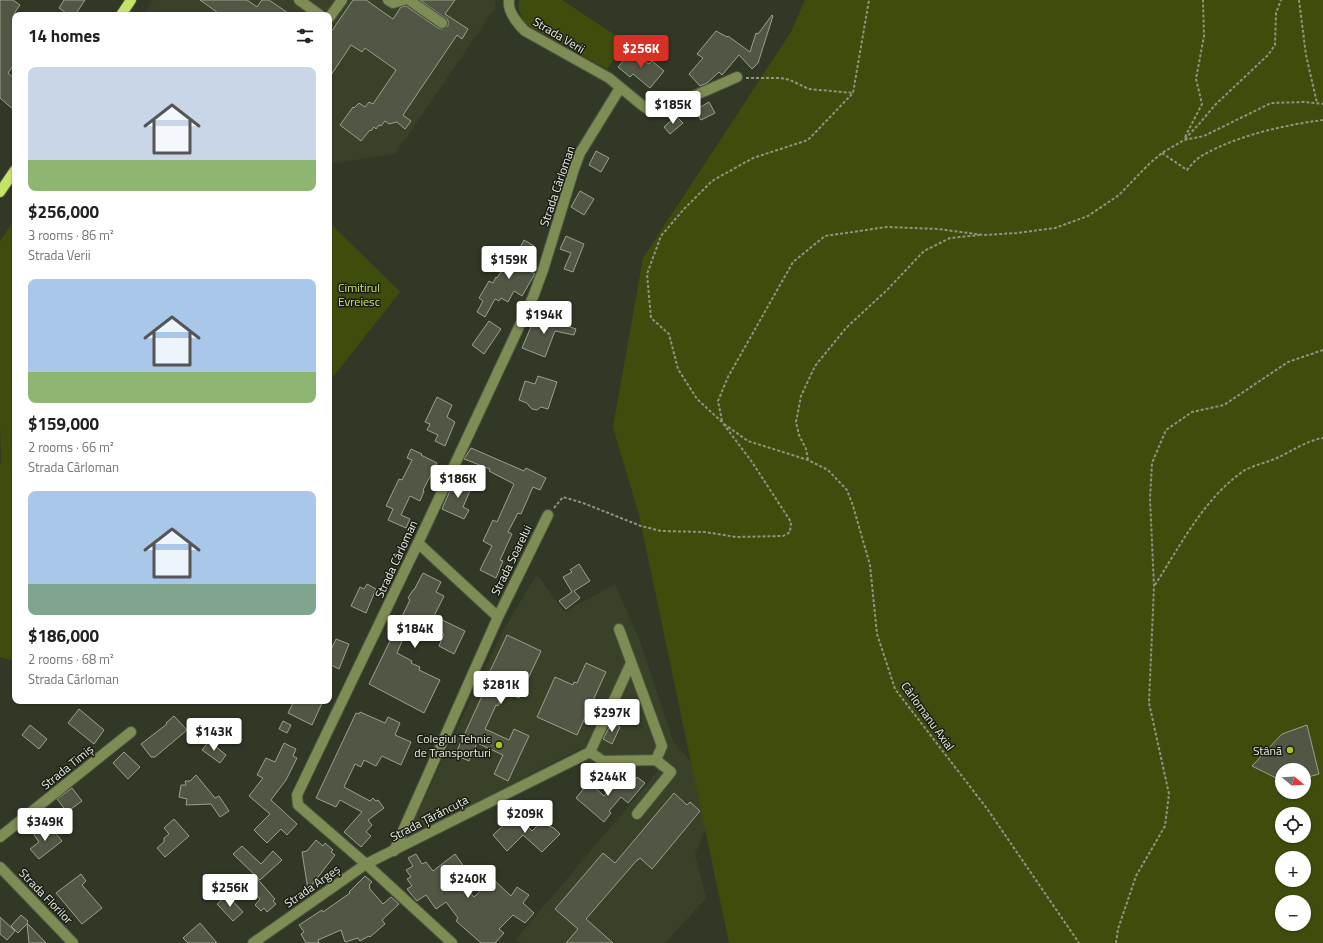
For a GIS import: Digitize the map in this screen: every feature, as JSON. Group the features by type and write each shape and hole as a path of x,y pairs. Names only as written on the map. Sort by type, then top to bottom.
{"main road":[{"path":"123,12 131,0"},
{"path":"0,192 12,174"}],"street":[{"path":"299,0 316,12"},
{"path":"332,14 342,0"},
{"path":"388,0 393,3 404,0"},
{"path":"408,0 442,23"},
{"name":"Strada Verii","path":"509,0 508,3 511,14 519,25 526,31 609,78 651,111 662,110 737,77"},
{"name":"Strada Cârloman","path":"366,864 298,805 298,795 533,297 580,153 620,88"},
{"name":"Strada Soarelui","path":"394,851 498,617 548,515"},
{"name":"Strada Soarelui","path":"418,543 498,617"},
{"path":"619,629 662,746 656,760"},
{"path":"631,663 590,752 603,761 656,760 671,772 638,814"},
{"name":"Strada Timiș","path":"0,837 131,732"},
{"name":"Strada Țărăncuța","path":"366,864 590,752"},
{"path":"366,864 452,943"},
{"name":"Strada Argeș","path":"253,943 366,864"},
{"name":"Strada Florilor","path":"0,867 73,943"}],"path":[{"path":"548,515 563,498 583,503 641,526 661,531 705,532 736,537 783,536 790,532 791,522 752,462 722,422 697,399 678,369 669,334 651,318 647,274 662,236 684,209 712,181 753,158 808,140 853,93 869,0"},
{"path":"1184,140 1202,104 1196,79 1204,36 1203,0"},
{"path":"808,460 806,448 799,435 796,422 801,396 815,366 846,328 888,289 924,251 950,238 1017,233 1055,228 1088,216 1119,195 1162,153 1184,140 1214,105 1268,55 1275,45 1276,13 1281,0"},
{"path":"1299,0 1306,55 1317,103"},
{"path":"737,77 758,79 781,78 790,80 809,89 853,93"},
{"path":"1184,140 1204,136 1271,103 1304,102 1323,104"},
{"path":"1162,153 1187,170 1204,154 1240,138 1323,120"},
{"path":"722,422 718,401 728,377 792,262 825,236 887,227 938,229 984,235"},
{"path":"1116,943 1118,929 1136,876 1165,826 1169,794 1149,703 1154,586 1150,498 1152,463 1166,430 1192,412 1224,405 1288,362 1323,350"},
{"name":"Cârlomanu Axial","path":"722,422 748,441 808,460 828,470 847,490 870,565 877,634 895,689 988,810 1079,943"},
{"path":"1154,586 1194,524 1222,488 1243,471 1274,460 1315,439 1323,438"}],"shaded area":[{"path":"153,0 495,0 496,7 395,154 332,164 332,12 145,12"},
{"path":"537,574 564,612 615,584 640,641 673,741 710,784 716,805 695,854 706,898 665,943 521,943 516,939 658,771 652,766 588,765 580,749 413,834 410,829 503,631"}],"green space":[{"path":"519,0 562,0 627,43 607,69 524,23 519,10"},
{"path":"805,0 1323,0 1323,943 729,943 639,515 613,427 643,258 791,32"},
{"path":"12,223 12,660 0,657 0,241"},
{"name":"Cimitirul Evreiesc","path":"332,225 400,292 332,378"}],"building":[{"path":"0,0 13,0 20,5 15,12 12,12 12,67 8,73 12,76 12,108 0,98"},
{"path":"64,0 85,0 77,12 65,12 59,8"},
{"path":"200,0 247,0 257,7 262,0 269,0 287,12 217,12"},
{"path":"353,0 366,0 393,19 401,7 406,6 438,28 442,29 448,26 448,20 420,0 455,0 445,14 468,29 462,39 457,35 403,115 411,121 405,129 397,122 389,124 385,121 376,129 374,127 371,131 370,130 361,141 340,125 353,107 354,108 359,103 365,107 369,102 373,104 396,70 365,48 362,52 351,45 332,74 332,31"},
{"path":"772,15 773,16 758,63 752,69 739,55 722,75 719,72 707,83 700,86 689,74 703,58 697,54 716,31 727,37 728,36 750,52 756,33 758,34"},
{"path":"632,51 649,64 652,61 664,71 650,88 633,74 630,77 618,67"},
{"path":"709,102 715,113 701,120 695,110"},
{"path":"676,116 683,123 670,134 664,127"},
{"path":"596,151 609,158 601,172 589,165"},
{"path":"580,191 594,199 584,215 571,207"},
{"path":"566,236 584,244 573,272 564,269 571,253 560,249"},
{"path":"524,240 534,246 527,259 529,260 525,268 535,274 522,296 514,291 508,302 501,298 499,301 495,299 485,317 477,312 483,301 479,298 489,281 493,283 509,259 513,261"},
{"path":"536,315 576,329 574,335 555,331 545,357 522,348"},
{"path":"489,321 501,329 484,354 472,345"},
{"path":"538,376 557,382 548,409 541,407 537,410 532,409 527,403 519,400 525,381 535,384"},
{"path":"437,397 452,405 447,417 455,422 445,446 435,441 438,435 427,430 430,424 425,422"},
{"path":"471,448 524,471 526,468 546,478 540,490 533,487 521,514 518,513 508,532 512,534 500,560 503,561 496,578 480,570 492,546 483,541 493,520 497,522 514,484 489,471 490,469 464,459"},
{"path":"411,449 437,463 423,490 424,491 420,501 410,496 401,515 410,519 406,528 388,520 393,509 386,506 399,479 402,480 412,460 407,458"},
{"path":"455,479 472,486 463,507 469,510 464,519 442,509"},
{"path":"579,564 590,581 574,591 580,598 566,609 559,601 572,592 563,577 572,572 570,570"},
{"path":"423,573 441,582 436,592 444,596 434,616 465,631 454,654 439,646 444,634 414,620 407,635 405,634 397,653 412,661 411,663 420,667 419,670 440,680 424,713 369,684 410,600 408,598"},
{"path":"367,584 376,589 366,613 351,606 360,587 364,589"},
{"path":"507,635 541,651 519,698 505,691 498,706 496,705 485,729 509,740 514,729 529,736 508,781 494,774 503,755 477,743 469,761 455,755 488,683 485,682"},
{"path":"336,639 349,644 339,669 332,666 332,648"},
{"path":"586,663 606,672 577,735 537,717 555,677 573,685 574,682 577,683"},
{"path":"292,704 322,704 312,725 288,713"},
{"path":"79,709 104,730 94,744 68,723"},
{"path":"360,712 385,723 388,717 400,723 395,735 411,742 401,765 382,756 376,766 364,760 361,767 355,764 344,787 370,801 373,798 376,801 378,800 384,808 368,820 372,825 366,832 371,836 361,847 344,832 362,812 340,800 336,807 316,798 356,713 359,714"},
{"path":"174,716 187,730 155,757 151,757 141,744 167,724 166,723"},
{"path":"283,721 291,725 287,733 279,729"},
{"path":"612,722 620,727 612,744 603,739"},
{"path":"30,725 47,739 39,749 22,735"},
{"name":"Stână","path":"1307,725 1319,774 1311,776 1311,763 1275,763 1275,778 1252,766 1282,734"},
{"path":"209,741 226,755 220,763 202,750"},
{"path":"284,743 296,749 293,756 297,758 286,780 271,800 297,824 287,835 281,829 267,843 254,830 270,814 249,796 263,778 257,775 266,758 275,762"},
{"path":"124,752 140,767 128,779 113,763"},
{"path":"196,775 215,798 219,796 229,811 220,817 211,804 186,805 187,799 179,797 181,785 186,785 185,781 190,781"},
{"path":"637,777 645,783 628,803 621,797 609,811 611,813 604,822 576,798 589,782 604,796 618,780 628,789"},
{"path":"72,788 82,801 67,812 57,799"},
{"path":"674,793 687,805 690,802 700,811 652,869 640,858 637,860 586,919 613,943 566,943 578,929 555,909 603,853 615,863"},
{"path":"516,814 532,831 539,824 543,824 554,828 560,834 542,852 523,835 507,851 493,835"},
{"path":"174,819 189,836 165,857 157,848 164,842 164,838 169,834 164,828"},
{"path":"48,824 62,841 39,859 30,849 39,842 34,835"},
{"path":"316,840 323,846 325,843 333,850 331,852 335,855 308,890 302,852 307,851"},
{"path":"242,846 261,864 273,851 282,860 260,880 233,854"},
{"path":"416,854 422,864 426,862 433,871 455,854 465,868 460,873 462,875 457,878 474,897 493,879 511,896 517,887 529,895 523,903 534,913 525,923 513,915 499,929 504,933 495,943 481,943 456,921 458,918 446,902 436,909 426,895 417,901 407,889 412,886 407,879 411,877 406,870 413,866 408,858"},
{"path":"81,874 86,881 82,885 102,908 82,924 56,893"},
{"path":"228,874 236,883 220,897 212,888"},
{"path":"254,875 275,899 273,901 276,904 267,912 264,908 261,911 255,905 260,899 246,883"},
{"path":"365,876 372,882 369,885 369,888 383,904 391,897 399,904 382,920 385,924 370,937 369,936 360,941 358,938 345,942 341,930 318,940 319,943 306,943 301,934 304,932 299,925 322,910 323,912 350,893 349,892"},
{"path":"227,895 243,912 233,921 217,904"},
{"path":"21,915 28,921 27,923 46,943 29,943 27,924 18,933 11,926"},
{"path":"0,917 15,931 7,940 0,934"},
{"path":"200,923 217,943 188,943 183,938"}],"place":[{"name":"Colegiul Tehnic de Transporturi","path":"499,745"},
{"name":"Stână","path":"1290,750"}]}
